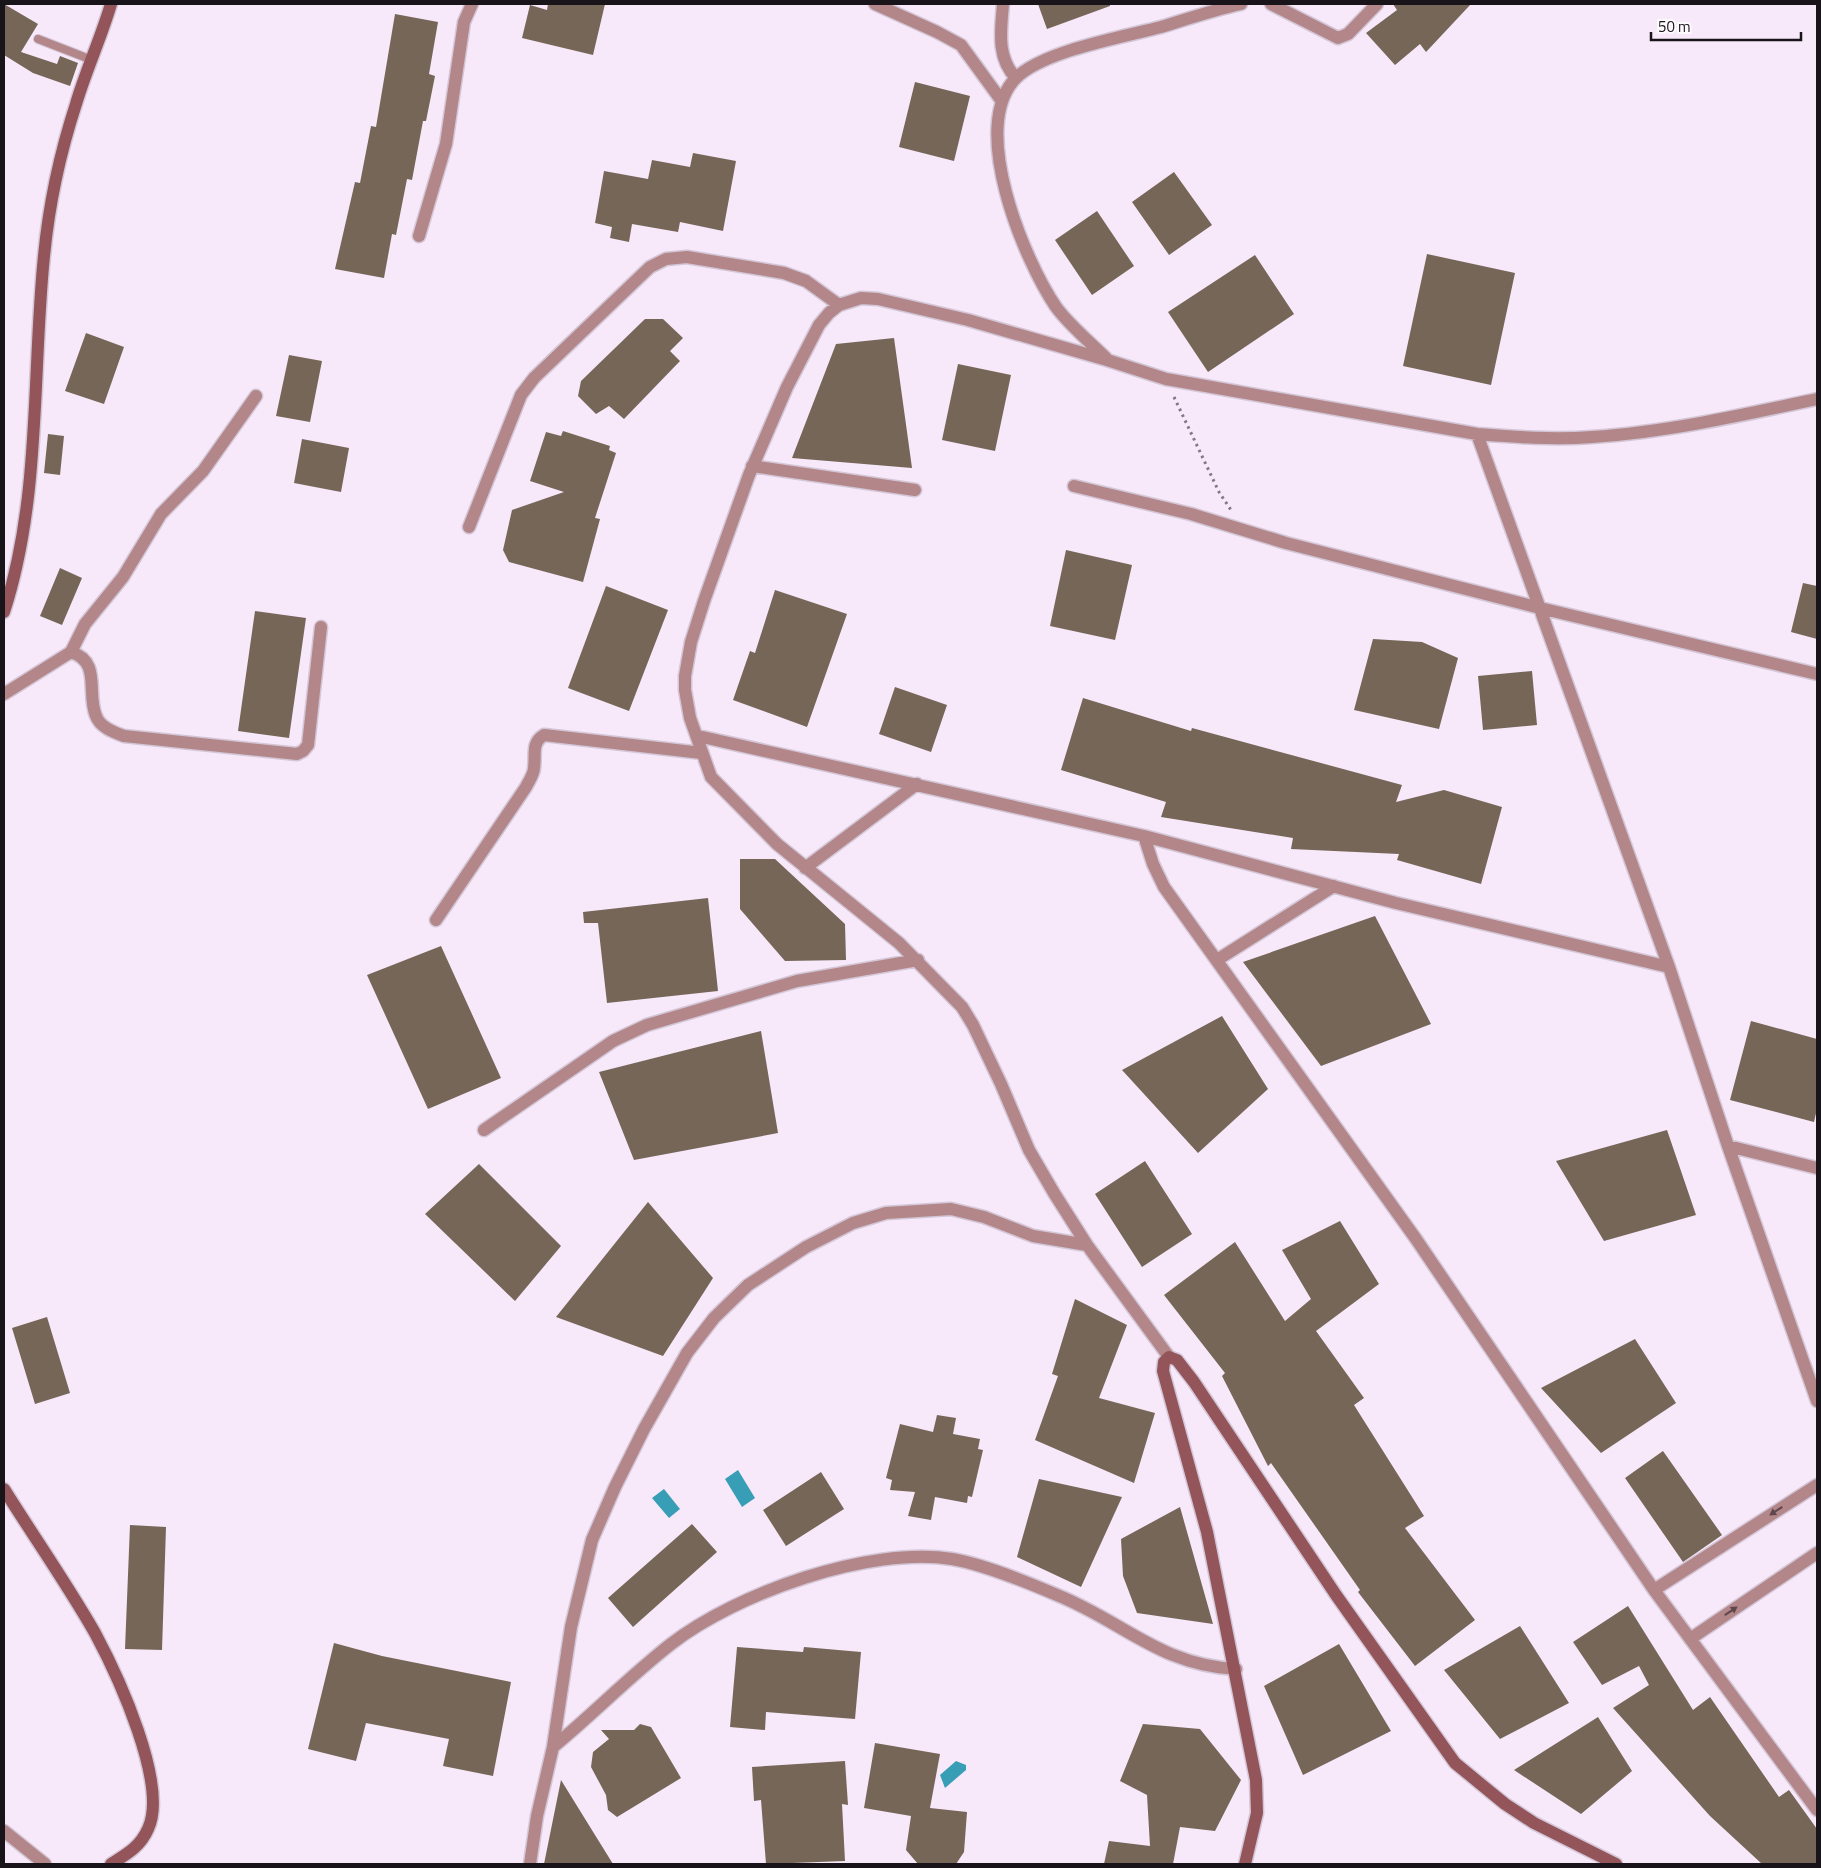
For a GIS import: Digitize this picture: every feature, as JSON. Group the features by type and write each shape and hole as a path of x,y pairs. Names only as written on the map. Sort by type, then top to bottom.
{"street":[{"path":"4,612 15,577 27,504 32,461 38,328 44,254 57,173 76,102 112,4"},
{"path":"419,236 446,144 464,22 472,4"},
{"path":"875,4 961,45 1001,100"},
{"path":"1003,4 1000,39 1003,57 1008,70 1016,78"},
{"path":"1107,360 1057,308 1034,268 1020,237 1006,194 998,154 1001,100 1016,78 1056,55 1240,4"},
{"path":"1271,4 1338,38 1348,34 1377,4"},
{"path":"469,527 521,395 534,378 650,267 666,258 687,257 769,270 806,281 839,305"},
{"path":"1616,1864 1534,1822 1504,1804 1455,1763 1336,1595 1194,1382 1178,1360 1169,1357 1087,1245 1029,1150 973,1025 953,996 918,960 884,930 805,868 712,777 690,718 685,690 685,676 692,642 724,541 752,466 787,387 820,325 839,305 861,298 878,299 968,320 1166,379 1477,434 1567,438 1619,435 1712,421 1817,399"},
{"path":"4,694 70,652 85,624 123,577 161,514 203,471 256,396"},
{"path":"1477,434 1669,967 1728,1146 1817,1401"},
{"path":"752,466 915,490"},
{"path":"1074,486 1190,514 1286,543 1540,608 1817,674"},
{"path":"70,652 80,655 87,663 96,716 110,731 124,736 297,754 308,745 321,626"},
{"path":"436,920 526,787 534,769 534,749 538,739 544,735 702,753"},
{"path":"698,736 1144,836 1334,886 1669,967"},
{"path":"805,868 917,784"},
{"path":"1144,836 1153,864 1164,887 1416,1239 1654,1590 1817,1810"},
{"path":"1217,960 1334,886"},
{"path":"484,1130 613,1041 657,1021 797,981 918,960"},
{"path":"1728,1146 1817,1168"},
{"path":"530,1864 537,1816 553,1747 571,1627 592,1540 615,1487 675,1373 705,1329 741,1292 778,1264 822,1238 867,1218 901,1211 939,1209 960,1211 994,1220 1024,1233 1087,1245"},
{"path":"1169,1357 1163,1366 1202,1513 1236,1669 1258,1797 1256,1820 1244,1864"},
{"path":"1654,1590 1817,1485"},
{"path":"4,1489 94,1633 130,1709 142,1745 151,1781 154,1810 149,1828 138,1847 111,1864"},
{"path":"1690,1639 1817,1553"},
{"path":"553,1747 671,1644 712,1617 785,1585 821,1573 879,1560 942,1558 971,1563 1072,1601 1170,1655 1197,1665 1236,1669"},
{"path":"4,1831 45,1864"}],"lane":[{"path":"38,39 92,60"}],"path":[{"path":"1166,379 1219,492 1236,518 1254,533"}],"water":[{"path":"738,1470 755,1498 742,1507 725,1479"},
{"path":"664,1489 680,1509 669,1518 652,1498"},
{"path":"956,1761 966,1765 966,1770 945,1788 940,1775"}],"building":[{"path":"4,4 38,24 21,52 57,64 60,56 78,63 70,86 33,73 4,55"},
{"path":"548,4 605,4 593,55 522,38 530,5 547,10"},
{"path":"1038,4 1110,4 1110,6 1047,29"},
{"path":"1393,4 1471,4 1426,52 1420,44 1395,65 1366,33 1397,10"},
{"path":"395,14 438,22 429,74 435,76 426,121 423,121 412,180 407,179 396,235 392,234 384,278 335,269 355,182 360,183 371,126 376,127"},
{"path":"915,82 970,96 954,161 899,147"},
{"path":"693,153 736,161 723,231 680,222 678,232 632,224 629,242 610,238 612,227 595,223 604,171 648,179 652,160 690,167"},
{"path":"1174,172 1212,225 1169,255 1132,202"},
{"path":"1097,211 1134,266 1092,295 1055,240"},
{"path":"1427,254 1515,273 1491,385 1403,366"},
{"path":"1255,255 1294,314 1208,372 1168,312"},
{"path":"645,319 663,319 683,338 670,351 680,361 624,419 609,406 596,414 578,396 581,381"},
{"path":"86,333 124,347 104,404 65,391"},
{"path":"894,338 912,468 792,458 836,344"},
{"path":"289,355 322,361 310,422 276,416"},
{"path":"958,364 1011,375 995,451 942,440"},
{"path":"563,431 610,446 609,450 616,453 595,518 600,519 583,582 509,562 503,550 512,510 564,492 530,481 546,432 561,436"},
{"path":"48,434 64,436 60,475 44,473"},
{"path":"302,439 349,448 341,492 294,483"},
{"path":"1066,550 1132,565 1115,640 1050,626"},
{"path":"60,568 82,578 62,625 40,616"},
{"path":"1803,583 1817,586 1817,639 1791,632"},
{"path":"606,586 668,610 629,711 568,688"},
{"path":"775,590 847,614 807,727 733,700 750,651 755,653"},
{"path":"255,611 306,618 289,738 238,731"},
{"path":"1373,639 1422,642 1458,658 1439,729 1354,710"},
{"path":"1532,671 1537,725 1483,730 1478,676"},
{"path":"895,687 947,705 931,752 879,734"},
{"path":"1083,698 1191,731 1192,728 1402,785 1396,802 1444,790 1502,807 1481,884 1397,860 1399,854 1291,849 1293,838 1161,817 1166,802 1061,770"},
{"path":"740,859 775,859 845,924 846,960 785,961 740,909"},
{"path":"708,898 718,991 607,1003 598,923 584,923 583,912"},
{"path":"1375,916 1431,1024 1321,1066 1243,962"},
{"path":"441,946 501,1078 428,1109 367,975"},
{"path":"1222,1016 1268,1089 1198,1153 1122,1070"},
{"path":"1751,1021 1817,1039 1817,1109 1814,1122 1730,1100"},
{"path":"761,1031 778,1133 634,1160 599,1072"},
{"path":"1667,1130 1696,1215 1604,1241 1556,1161"},
{"path":"1145,1161 1192,1234 1142,1267 1095,1194"},
{"path":"479,1164 561,1246 515,1301 425,1214"},
{"path":"648,1202 713,1278 663,1356 556,1317"},
{"path":"1340,1221 1379,1284 1316,1331 1364,1398 1354,1405 1424,1516 1405,1528 1475,1620 1415,1666 1358,1592 1360,1590 1271,1463 1268,1466 1222,1376 1225,1373 1164,1295 1235,1242 1285,1321 1311,1299 1282,1250"},
{"path":"1075,1299 1127,1325 1099,1398 1155,1413 1134,1483 1035,1440 1058,1376 1052,1374"},
{"path":"47,1317 70,1393 35,1404 12,1328"},
{"path":"1635,1339 1676,1403 1601,1453 1541,1388"},
{"path":"937,1415 956,1418 953,1434 980,1439 978,1449 983,1450 972,1497 968,1496 967,1503 935,1497 931,1520 908,1516 915,1492 890,1490 892,1480 886,1478 900,1424 933,1432"},
{"path":"1663,1451 1722,1535 1683,1562 1625,1478"},
{"path":"821,1472 844,1509 786,1546 763,1510"},
{"path":"1039,1479 1122,1497 1081,1587 1017,1557"},
{"path":"1180,1507 1213,1624 1137,1613 1123,1576 1121,1539"},
{"path":"692,1524 717,1552 633,1627 608,1598"},
{"path":"130,1525 166,1527 162,1650 125,1649"},
{"path":"1628,1606 1693,1710 1710,1697 1779,1797 1789,1790 1817,1829 1817,1864 1762,1864 1710,1816 1613,1708 1649,1685 1639,1666 1602,1685 1573,1642"},
{"path":"1520,1626 1569,1703 1500,1739 1444,1670"},
{"path":"334,1643 382,1656 511,1682 493,1776 443,1766 449,1739 366,1723 356,1761 308,1749"},
{"path":"1339,1644 1391,1731 1303,1775 1264,1686"},
{"path":"737,1647 803,1652 804,1647 861,1652 855,1719 766,1712 765,1730 730,1727"},
{"path":"1598,1717 1632,1771 1581,1814 1514,1770"},
{"path":"640,1724 651,1727 681,1778 617,1817 608,1810 606,1795 591,1767 593,1752 609,1739 601,1730 634,1730"},
{"path":"1143,1724 1200,1729 1241,1780 1215,1831 1180,1827 1173,1864 1104,1864 1109,1841 1150,1846 1147,1795 1120,1781"},
{"path":"875,1743 940,1754 930,1808 967,1812 964,1852 956,1864 918,1864 906,1850 911,1816 864,1808"},
{"path":"845,1761 848,1805 842,1804 845,1861 766,1864 761,1800 754,1801 752,1767"},
{"path":"561,1780 595,1835 613,1864 544,1864"}]}
